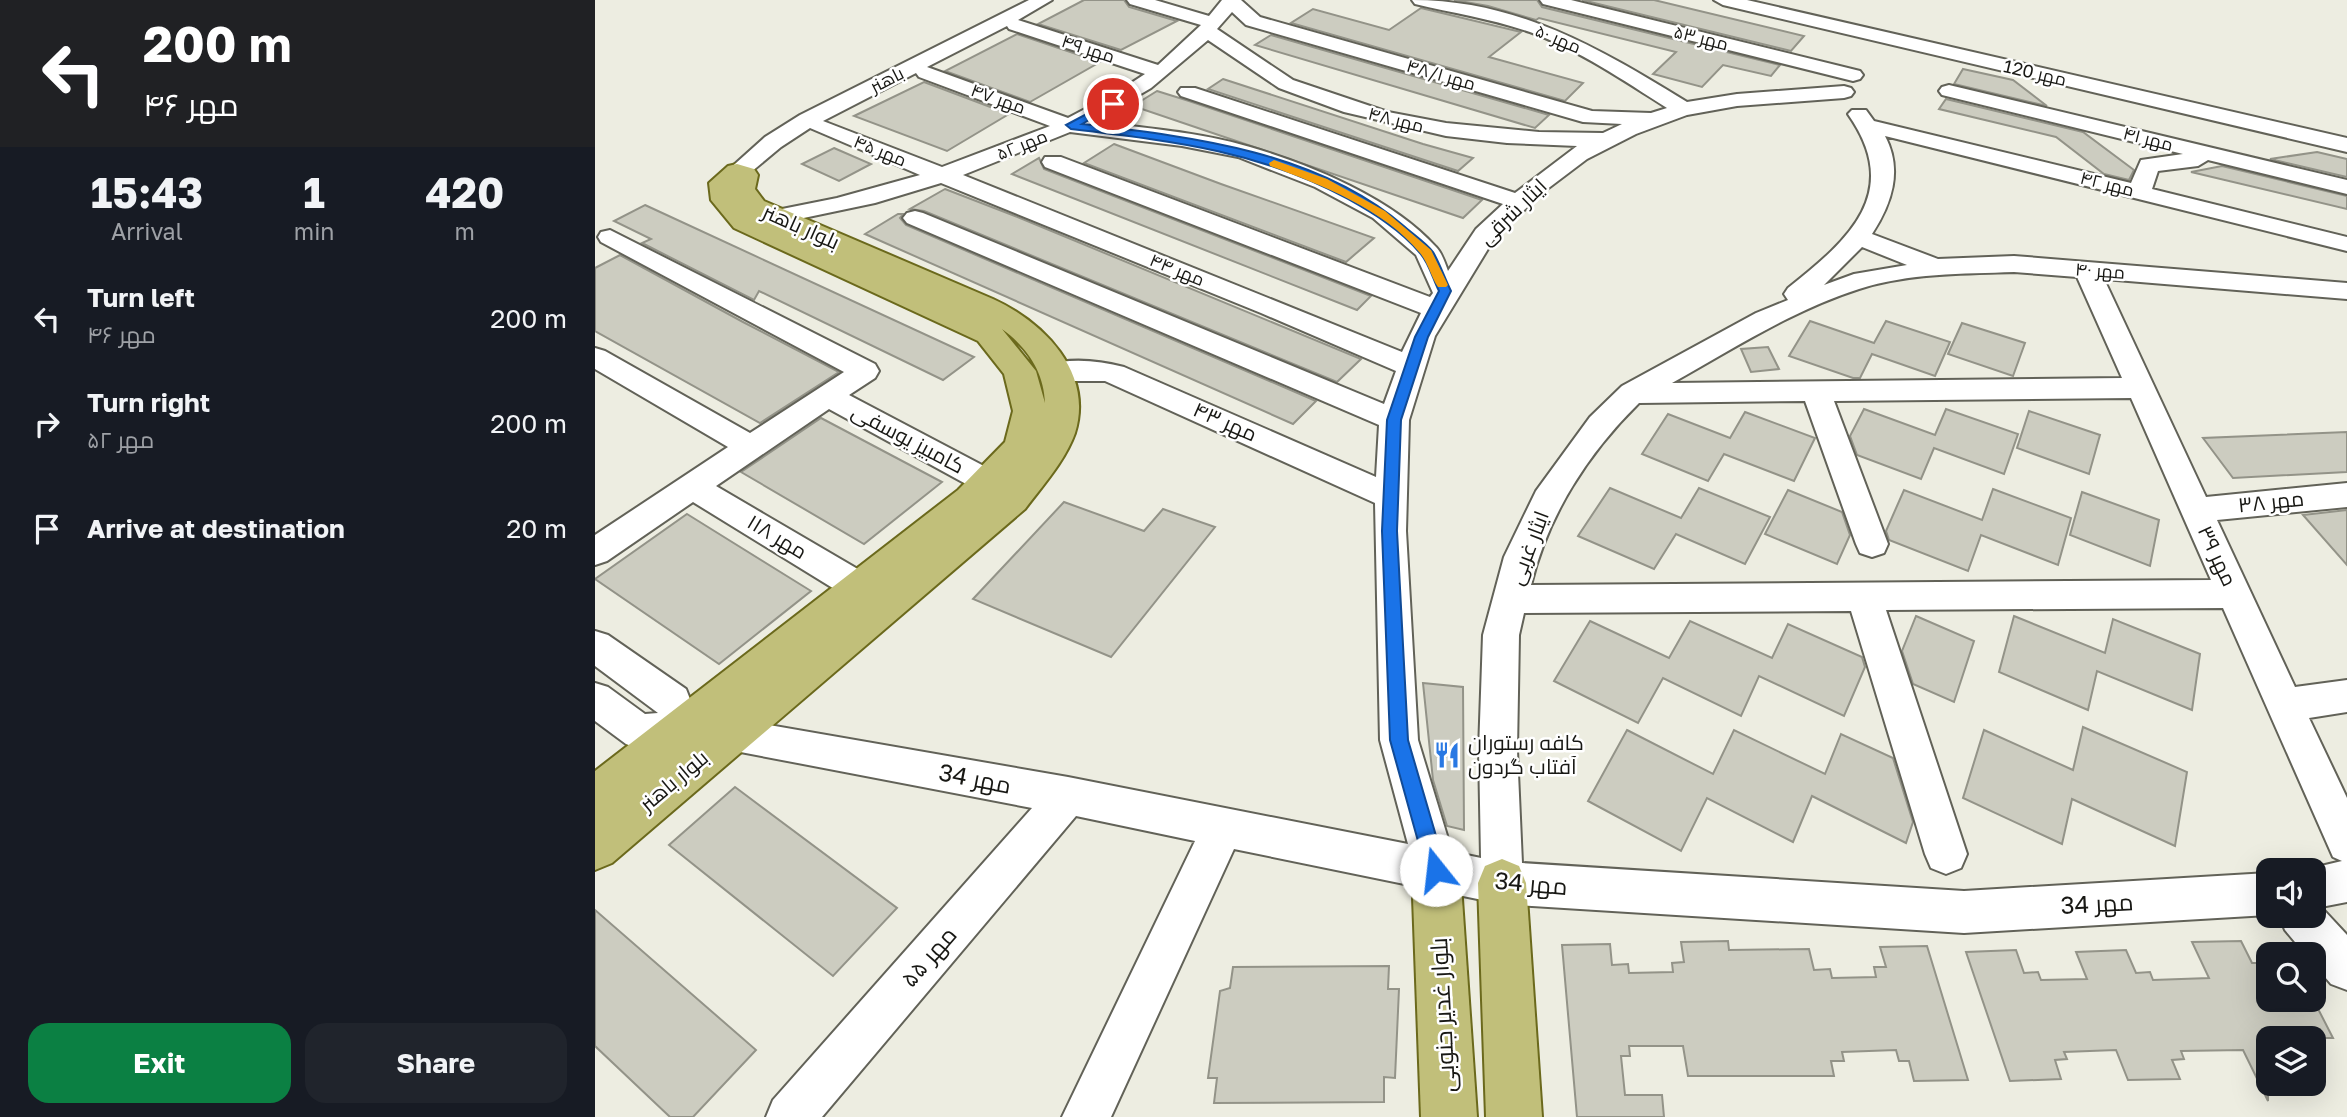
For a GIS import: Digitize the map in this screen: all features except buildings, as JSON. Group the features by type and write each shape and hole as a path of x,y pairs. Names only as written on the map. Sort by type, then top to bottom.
{"main road":[{"name":"بلوار باهنر","path":"595,799 682,727 971,500 1021,447 1030,411 1020,371 989,334 744,222 725,200 722,183 737,172 745,175 741,189 754,207 987,308 1025,331 1047,355 1054,372 1061,391 1061,423 1044,460 1012,499 595,847"},
{"name":"بلوار غدیر جنوبی","path":"1436,870 1449,1117"},
{"path":"1502,883 1514,1117"}],"street":[{"name":"باهنر","path":"737,172 773,142 808,120 1043,0"},
{"path":"1136,0 1210,27"},
{"name":"مهر ۵۲","path":"775,217 829,209 942,175 1071,125 1113,104 1160,72 1210,27 1231,0"},
{"name":"مهر ۴۸/۱","path":"1231,0 1253,21 1591,117 1672,113"},
{"name":"مهر ۵۰","path":"1421,0 1490,13 1552,34 1598,57 1672,113"},
{"path":"1490,13 1507,0"},
{"name":"مهر ۵۳","path":"1549,0 1849,84"},
{"name":"مهر 120","path":"1723,0 1757,4 1875,36 2347,145"},
{"name":"مهر ۴۹","path":"1016,25 1160,72"},
{"name":"مهر ۴۸","path":"1210,27 1253,65 1289,85 1389,120 1444,132 1516,139 1607,140"},
{"path":"1849,84 1875,36"},
{"name":"مهر ۴۷","path":"926,73 1071,125 1182,139 1244,152 1323,181 1381,213 1427,252 1441,300"},
{"name":"ایثار شرقی","path":"1436,870 1399,740 1389,531 1394,420 1421,337 1441,300 1485,234 1579,154 1672,113 1737,100 1849,84"},
{"name":"ایثار غربی","path":"1765,319 1825,272 1859,237 1875,208 1884,175 1879,147 1866,125 1849,84"},
{"name":"مهر ۴۱","path":"1949,91 2347,187"},
{"path":"1188,92 1520,202"},
{"name":"مهر ۴۲","path":"1866,125 2347,244"},
{"name":"مهر ۴۵","path":"819,126 942,175"},
{"path":"2098,128 2149,165 2220,157"},
{"path":"1053,162 1441,300"},
{"path":"2139,192 2149,165"},
{"name":"مهر ۴۴","path":"942,175 1270,307 1411,367"},
{"path":"915,218 1394,420"},
{"path":"595,552 865,372 610,237"},
{"path":"1859,237 1937,267"},
{"name":"مهر ۴۰","path":"1854,282 1937,267 2014,264 2347,291"},
{"name":"مهر ۳۹","path":"2087,270 2347,843"},
{"name":"ایثار غربی","path":"1502,883 1499,750 1501,635 1521,557 1552,491 1601,424 1632,393 1765,319 1854,282"},
{"path":"595,357 751,447"},
{"name":"مهر ۴۳","path":"1054,372 1098,370 1114,374 1391,497"},
{"path":"1817,391 1871,544"},
{"name":"کامبیز یوسفی","path":"828,396 988,482"},
{"name":"مهر ۱۱۸","path":"692,486 862,588"},
{"name":"مهر ۳۸","path":"2196,510 2347,495"},
{"path":"1510,599 2234,594"},
{"path":"1864,597 1946,854"},
{"path":"595,646 673,701 682,727"},
{"path":"2284,705 2347,696"},
{"name":"مهر 34","path":"595,699 639,732 682,727 730,733 1068,796 1502,883 1964,912 2256,895"},
{"name":"مهر ۵۵","path":"790,1117 1068,796"},
{"path":"1086,1117 1223,827"},
{"path":"2326,885 2347,881"},
{"path":"2312,928 2347,968"}],"lane":[{"path":"1632,393 2140,388"}],"slow traffic":[{"path":"1274,163 1323,181 1381,213 1427,252 1442,285"}],"place":[{"name":"کافه رستوران آفتاب گردون","path":"1447,755"}],"route":[{"path":"1113,104 1071,125 1182,139 1244,152 1323,181 1381,213 1427,252 1445,291 1421,337 1394,420 1389,531 1399,740 1436,870"}]}
